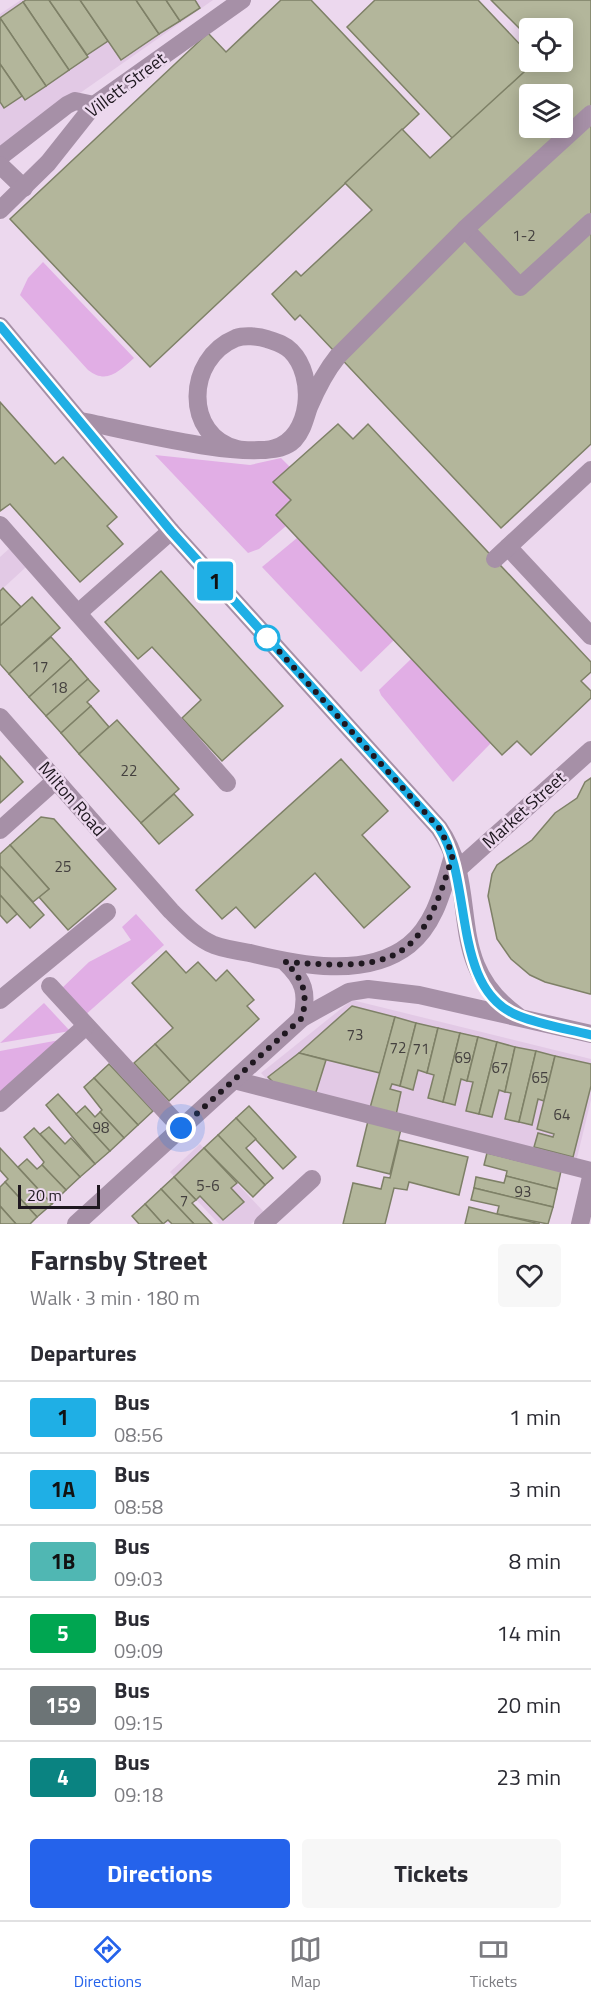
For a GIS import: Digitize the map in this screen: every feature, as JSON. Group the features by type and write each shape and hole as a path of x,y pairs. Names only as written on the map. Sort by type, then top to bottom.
{"street":[{"name":"Villett Street","path":"0,210 24,188 94,105 242,0"},
{"path":"0,157 67,105 75,101 94,105"},
{"path":"81,421 201,444 233,448 245,449 257,451 266,449 276,448 292,437 304,416 304,375 292,352 280,343 260,337 238,337 218,346 205,363 198,379 196,390 199,405 213,434 224,442 231,446 238,449 248,450 258,450 268,449 279,449 293,441 303,426 321,379 338,356 465,228 590,117"},
{"path":"0,165 24,188"},
{"path":"465,228 520,287 591,222"},
{"path":"0,326 171,531 439,828 455,862 467,940 474,963 493,996 518,1016"},
{"path":"591,470 502,553 591,636"},
{"path":"0,525 227,783"},
{"path":"78,613 171,531"},
{"name":"Milton Road","path":"0,717 171,911 200,938 215,945 285,962 354,965 382,959 407,946 426,928 455,862"},
{"name":"Market Street","path":"455,862 591,750"},
{"path":"0,830 56,780"},
{"path":"0,1000 107,912"},
{"path":"285,962 299,976 305,991 302,1018"},
{"path":"50,986 181,1128"},
{"path":"76,1224 302,1018 340,995 368,989 421,995 591,1035"},
{"path":"0,1103 86,1026"},
{"path":"234,1080 591,1171"},
{"path":"580,1224 591,1177"},
{"path":"263,1224 312,1179"}],"shaded area":[{"path":"21,0 213,0 0,149 0,14"},
{"path":"43,262 134,358 118,371 101,376 88,370 20,295 28,278"},
{"path":"155,455 250,465 281,458 290,467 273,482 291,500 276,515 286,526 259,549 248,553"},
{"path":"297,538 394,640 361,672 262,567"},
{"path":"10,548 26,567 0,591 0,557"},
{"path":"411,659 491,743 453,782 379,690"},
{"path":"136,914 164,945 84,1016 60,990 89,962 131,940 122,927"},
{"path":"352,1000 591,1059 591,1100 576,1162 274,1087 261,1073"},
{"path":"44,1003 70,1031 0,1043"},
{"path":"65,1039 0,1094 0,1051"},
{"path":"200,1144 264,1212 251,1224 219,1224 170,1172"}],"building":[{"path":"49,0 88,57 69,70 23,2"},
{"path":"49,0 80,0 108,41 87,55"},
{"path":"80,0 136,0 159,34 121,60"},
{"path":"136,0 166,0 180,21 159,34"},
{"path":"166,0 195,0 200,8 180,21"},
{"path":"281,0 311,0 419,114 150,367 10,219 208,33 226,52"},
{"path":"375,0 478,0 519,43 519,72 524,72 453,139 347,27"},
{"path":"491,0 591,0 591,444 501,528 300,315 295,320 272,294 296,271 301,276 372,210 345,183 402,129 430,158 524,72 573,72 573,18 519,18 519,28"},
{"path":"23,2 69,70 46,86 0,18"},
{"path":"0,18 46,86 25,100 0,64"},
{"path":"0,64 22,96 4,108 0,102"},
{"path":"0,402 55,464 63,457 117,517 107,526 123,544 80,582 10,504 0,511"},
{"path":"338,424 353,439 368,424 591,662 591,672 581,681 591,691 591,698 531,755 517,741 502,755 276,515 291,500 273,482"},
{"path":"161,571 283,706 222,761 182,718 201,700 152,647 138,659 105,622"},
{"path":"3,588 21,607 0,626 0,591"},
{"path":"32,597 60,628 9,674 0,664 0,626"},
{"path":"51,637 71,659 29,697 9,674"},
{"path":"71,659 88,679 46,716 29,697"},
{"path":"88,679 99,691 87,702 91,706 61,733 46,716"},
{"path":"91,706 109,727 79,754 61,733"},
{"path":"117,720 179,789 141,823 79,754"},
{"path":"0,756 23,782 0,803"},
{"path":"341,759 388,811 362,835 410,887 364,928 315,873 255,928 236,907 222,919 196,890"},
{"path":"591,778 590,994 545,982 530,975 511,959 497,939 488,896 492,874 497,865 532,840 555,813 577,798 585,782"},
{"path":"174,794 193,815 159,844 141,823"},
{"path":"41,817 54,819 116,889 68,930 39,897 49,889 10,845"},
{"path":"10,845 49,889 33,902 0,866 0,854"},
{"path":"0,866 44,915 30,928 0,895"},
{"path":"0,895 17,914 7,923 0,915"},
{"path":"166,951 186,973 198,962 216,981 227,970 254,1000 247,1006 259,1019 190,1082 155,1044 173,1028 132,983"},
{"path":"352,1006 395,1017 380,1073 299,1053"},
{"path":"395,1017 416,1023 400,1086 392,1084 390,1089 401,1092 396,1115 370,1108"},
{"path":"416,1023 438,1028 427,1073 418,1070 413,1090 400,1086"},
{"path":"438,1028 460,1033 443,1102 428,1098 434,1075 427,1073"},
{"path":"460,1033 478,1037 467,1081 461,1079 455,1105 443,1102"},
{"path":"478,1037 497,1042 479,1114 466,1111 473,1082 467,1081"},
{"path":"497,1042 515,1047 505,1092 499,1090 492,1117 479,1114"},
{"path":"155,1044 190,1082 169,1101 134,1063"},
{"path":"515,1047 536,1051 519,1122 505,1119 511,1093 505,1092"},
{"path":"536,1051 555,1056 544,1101 538,1099 532,1125 519,1122"},
{"path":"299,1053 326,1060 315,1095 277,1086 268,1077"},
{"path":"555,1056 591,1064 591,1086 573,1157 534,1147 538,1133 553,1137 554,1134 537,1129"},
{"path":"109,1064 153,1111 138,1125 94,1078"},
{"path":"94,1078 138,1125 124,1138 100,1112 102,1110 84,1087"},
{"path":"58,1094 110,1151 95,1164 46,1105"},
{"path":"85,1106 95,1117 100,1112 124,1138 110,1151 76,1114"},
{"path":"249,1106 296,1157 283,1169 236,1118"},
{"path":"236,1118 256,1139 246,1148 273,1178 265,1185 218,1135"},
{"path":"368,1121 401,1129 390,1174 357,1166"},
{"path":"49,1127 65,1144 71,1138 95,1164 80,1177 40,1134"},
{"path":"34,1128 80,1177 66,1190 42,1165 44,1162 24,1137"},
{"path":"218,1135 265,1185 253,1197 204,1148"},
{"path":"399,1140 468,1157 459,1195 409,1182 407,1190 394,1188 385,1224 343,1224 353,1183 381,1189 384,1177 390,1178"},
{"path":"0,1148 52,1204 37,1217 5,1182 8,1179 0,1170"},
{"path":"204,1148 237,1183 231,1188 244,1202 223,1220 200,1196 196,1200 174,1177"},
{"path":"487,1153 561,1171 557,1189 506,1176 507,1171 484,1165"},
{"path":"27,1159 37,1169 42,1165 66,1190 52,1204 18,1167"},
{"path":"506,1176 557,1189 553,1207 474,1188 476,1177 504,1183"},
{"path":"174,1177 196,1200 192,1203 212,1224 194,1224 161,1189"},
{"path":"5,1182 37,1217 30,1224 16,1224 0,1206 0,1187"},
{"path":"474,1188 553,1207 548,1224 497,1214 499,1206 471,1200"},
{"path":"161,1189 194,1224 172,1224 168,1220 163,1224 145,1204"},
{"path":"145,1204 163,1224 139,1224 132,1216"},
{"path":"0,1206 16,1224 0,1224"},
{"path":"469,1207 497,1214 540,1224 465,1224"}],"bus line":[{"name":"1","path":"0,326 47,379 114,464 171,531 439,828 455,861 469,951 480,976 493,996 518,1016 591,1035"}],"route":[{"path":"181,1128 302,1018 306,998 303,984 299,976 285,962 354,965 382,959 407,946 426,928 437,907 453,854 439,828 267,638"}]}
